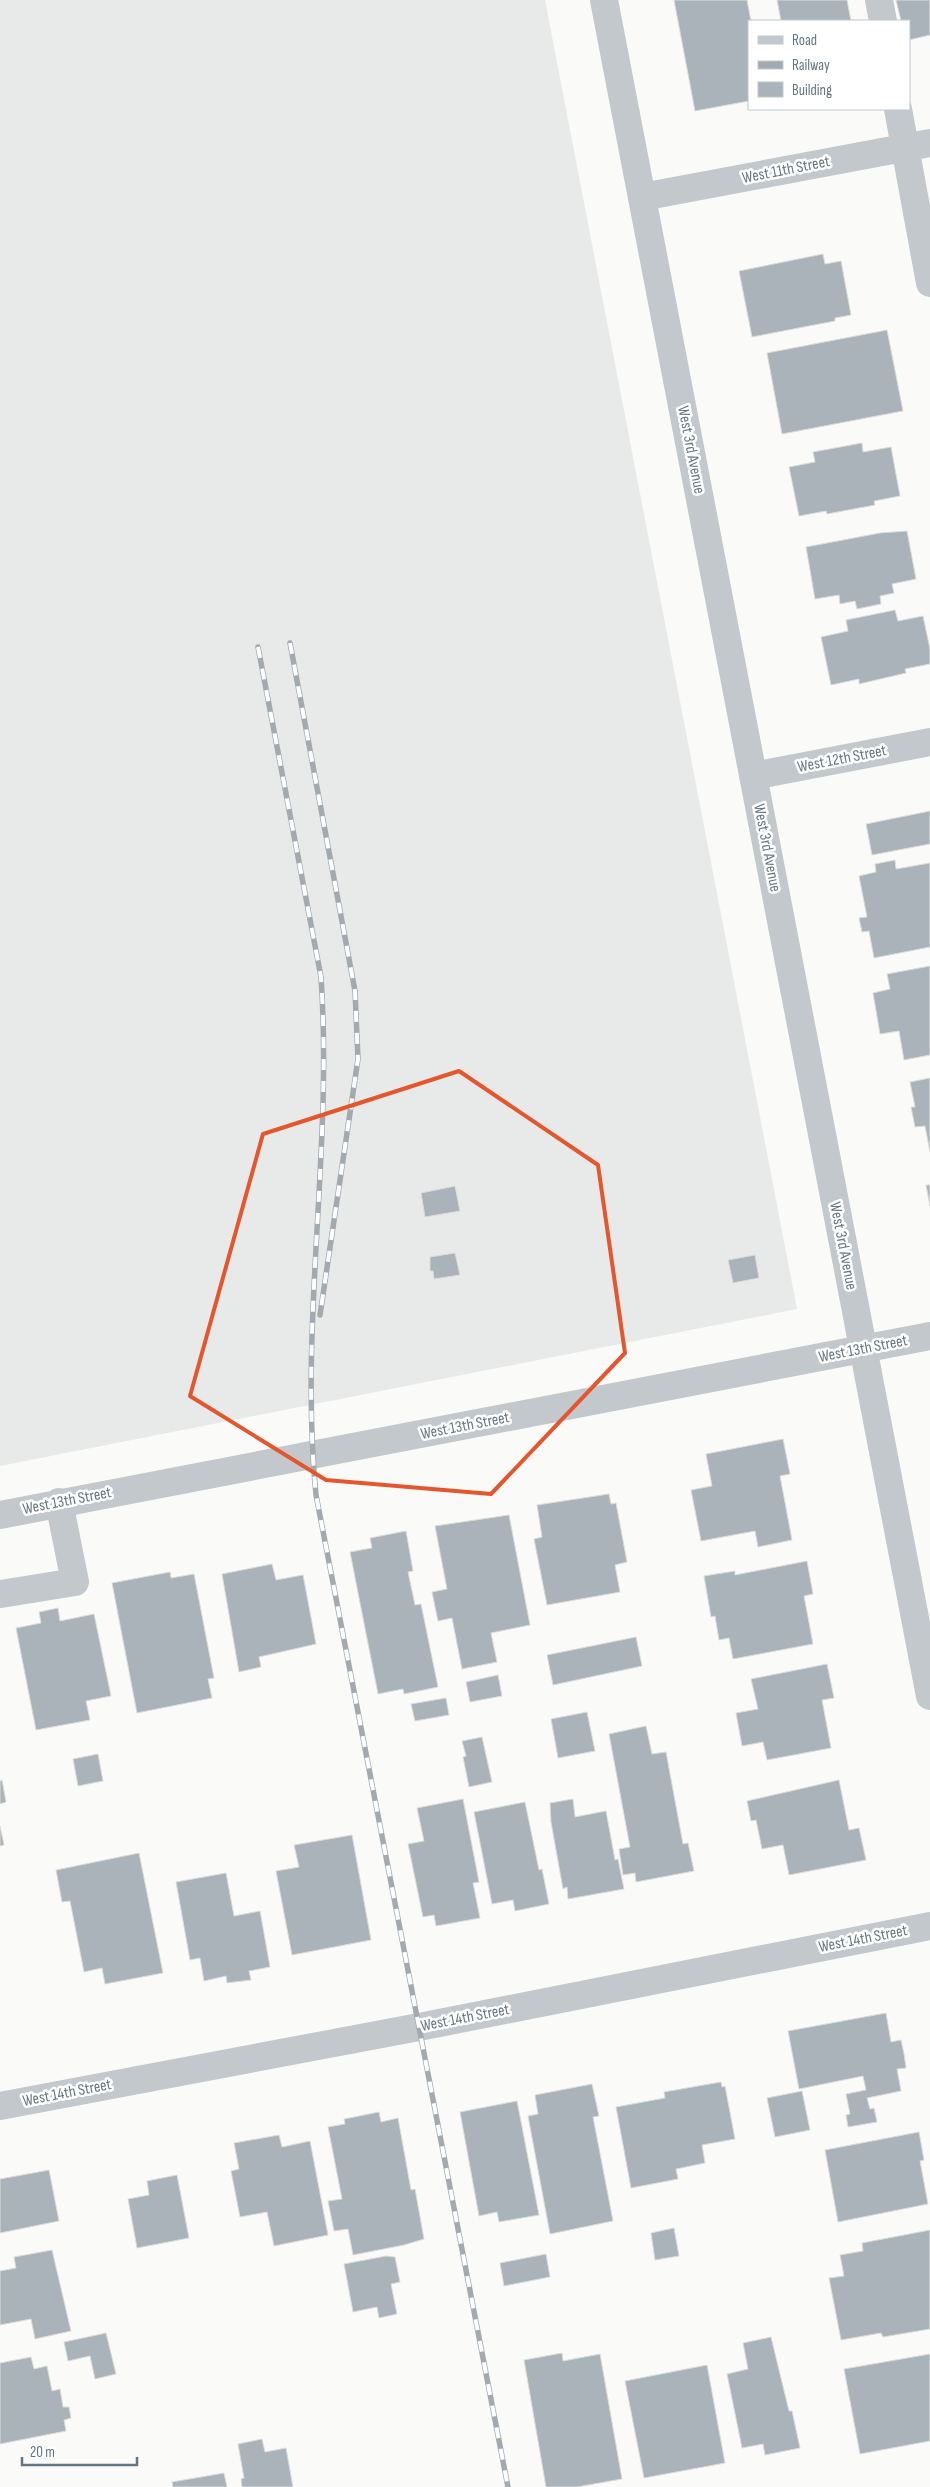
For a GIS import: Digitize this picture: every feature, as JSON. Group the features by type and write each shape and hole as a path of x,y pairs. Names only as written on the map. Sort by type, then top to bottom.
{"street":[{"name":"West 3rd Avenue","path":"604,0 930,1696"},
{"path":"879,0 883,20"},
{"path":"899,110 917,146 930,283"},
{"name":"West 11th Street","path":"642,197 917,146"},
{"name":"West 12th Street","path":"753,776 930,742"},
{"name":"West 13th Street","path":"0,1514 930,1336"},
{"path":"1,1594 75,1582 59,1502"},
{"name":"West 14th Street","path":"0,2106 419,2027 930,1926"}],"highlighted area":[{"path":"459,1071 598,1165 625,1353 491,1494 326,1480 190,1396 263,1134"}],"shaded area":[{"path":"0,0 545,0 797,1309 0,1466"}],"building":[{"path":"674,0 747,0 751,20 748,20 748,101 695,111"},
{"path":"777,0 847,0 851,20 781,20"},
{"path":"896,0 930,0 930,35 910,40 910,20 901,20"},
{"path":"823,254 825,264 841,261 851,315 835,318 835,321 752,337 739,271"},
{"path":"887,330 903,411 782,434 767,353"},
{"path":"862,443 863,452 891,447 900,496 874,501 875,505 827,514 826,511 799,516 789,467 815,462 813,452"},
{"path":"907,531 916,579 892,584 894,593 880,596 881,604 857,609 855,601 840,604 839,595 815,599 806,547 880,533"},
{"path":"895,610 898,621 923,616 930,649 930,664 905,669 906,673 859,684 859,679 831,685 821,637 848,631 846,620"},
{"path":"930,811 930,844 872,855 866,824"},
{"path":"895,860 896,869 930,863 930,947 874,958 869,931 862,932 859,918 867,917 859,876 876,872 875,864"},
{"path":"930,966 930,1055 904,1060 899,1031 880,1034 873,993 890,989 887,974"},
{"path":"930,1078 930,1152 925,1126 915,1127 911,1107 915,1107 910,1082"},
{"path":"926,1185 930,1185 930,1206"},
{"path":"455,1186 460,1211 425,1217 421,1193"},
{"path":"455,1253 460,1275 434,1279 433,1271 430,1271 430,1257"},
{"path":"755,1255 759,1278 733,1283 728,1260"},
{"path":"783,1439 790,1474 780,1476 792,1540 758,1547 755,1531 701,1541 691,1490 712,1486 706,1454"},
{"path":"609,1494 611,1504 616,1503 627,1562 615,1565 620,1592 547,1605 534,1539 542,1537 537,1505"},
{"path":"509,1515 530,1625 491,1633 497,1662 462,1669 452,1618 438,1621 432,1592 447,1589 435,1526"},
{"path":"406,1531 413,1571 408,1572 415,1605 421,1604 438,1687 404,1694 403,1689 378,1694 350,1552 372,1548 370,1538"},
{"path":"807,1561 813,1594 804,1596 813,1644 733,1659 729,1638 719,1640 715,1616 711,1617 704,1576 735,1571 735,1575"},
{"path":"272,1564 276,1580 303,1575 316,1644 259,1657 261,1667 239,1672 222,1574"},
{"path":"170,1572 171,1578 194,1574 214,1678 208,1679 212,1698 137,1713 112,1583"},
{"path":"58,1608 60,1621 94,1614 111,1696 86,1701 90,1720 36,1730 16,1628 41,1623 39,1612"},
{"path":"636,1637 642,1666 553,1685 547,1655"},
{"path":"827,1664 834,1698 822,1700 831,1748 767,1760 763,1742 742,1746 736,1713 758,1709 751,1679"},
{"path":"498,1675 502,1696 470,1702 466,1682"},
{"path":"446,1698 449,1715 415,1721 411,1704"},
{"path":"587,1712 595,1751 558,1758 551,1719"},
{"path":"646,1726 652,1754 666,1752 683,1844 688,1843 694,1871 636,1882 635,1873 623,1875 619,1849 630,1847 609,1734"},
{"path":"482,1737 492,1782 469,1787 463,1757 466,1756 462,1741"},
{"path":"98,1754 103,1781 78,1786 73,1759"},
{"path":"2,1780 6,1802 0,1804 0,1781"},
{"path":"839,1780 849,1830 859,1828 866,1860 789,1875 783,1845 762,1849 756,1820 751,1821 747,1801"},
{"path":"463,1799 479,1882 473,1883 480,1918 436,1926 434,1915 423,1917 408,1844 424,1841 417,1808"},
{"path":"573,1799 575,1817 606,1811 615,1860 618,1859 624,1889 568,1899 567,1887 563,1889 551,1822 550,1803"},
{"path":"525,1802 539,1870 542,1869 549,1904 515,1911 513,1900 492,1904 474,1812"},
{"path":"0,1826 4,1845 0,1846"},
{"path":"352,1835 371,1940 292,1955 276,1871 299,1867 294,1845"},
{"path":"139,1853 163,1973 105,1984 102,1968 84,1972 70,1901 62,1902 56,1870"},
{"path":"226,1873 234,1916 260,1911 270,1967 249,1971 251,1980 227,1983 226,1976 204,1981 200,1958 190,1960 176,1882"},
{"path":"886,2013 891,2042 901,2040 904,2054 906,2068 897,2069 901,2091 867,2098 870,2109 874,2108 877,2122 848,2127 846,2115 850,2114 846,2094 866,2090 863,2076 799,2089 788,2031"},
{"path":"721,2082 722,2087 725,2086 735,2139 702,2145 705,2163 676,2169 678,2179 631,2188 616,2107 665,2098 664,2092"},
{"path":"592,2084 599,2116 593,2117 613,2221 550,2234 528,2116 538,2114 535,2095"},
{"path":"802,2091 810,2130 775,2137 767,2098"},
{"path":"517,2101 539,2215 499,2222 497,2212 479,2216 460,2112"},
{"path":"379,2112 381,2122 398,2118 411,2190 415,2189 424,2239 353,2255 348,2229 334,2231 328,2201 342,2199 328,2127 345,2124 344,2119"},
{"path":"919,2132 924,2160 920,2161 928,2204 838,2222 825,2150"},
{"path":"279,2135 282,2147 310,2141 328,2235 274,2246 267,2212 240,2217 231,2171 239,2169 234,2143"},
{"path":"49,2170 59,2221 0,2233 0,2179"},
{"path":"177,2175 189,2238 137,2248 128,2199 149,2195 147,2181"},
{"path":"674,2228 679,2256 655,2260 651,2233"},
{"path":"930,2230 930,2329 883,2337 881,2333 841,2340 829,2278 844,2276 840,2255 863,2251 862,2243"},
{"path":"52,2250 71,2331 35,2339 31,2319 0,2325 0,2271 16,2268 14,2257"},
{"path":"546,2254 550,2277 504,2286 500,2263"},
{"path":"386,2256 395,2257 400,2282 391,2284 397,2314 379,2318 377,2307 353,2312 344,2264"},
{"path":"106,2333 116,2374 95,2379 90,2356 68,2361 64,2342"},
{"path":"771,2337 789,2411 792,2411 800,2448 765,2455 763,2444 742,2448 727,2374 748,2369 743,2343"},
{"path":"562,2353 563,2361 600,2354 622,2479 577,2487 546,2487 524,2360"},
{"path":"930,2354 930,2441 860,2454 844,2369"},
{"path":"31,2357 34,2369 47,2366 52,2391 60,2389 63,2407 69,2407 71,2418 64,2420 66,2431 0,2444 0,2363"},
{"path":"707,2365 725,2463 644,2478 625,2381"},
{"path":"262,2439 265,2452 286,2448 293,2487 242,2487 241,2479 244,2478 238,2444"},
{"path":"224,2473 227,2487 173,2487 172,2482"}],"railway":[{"path":"290,643 355,991 358,1059 320,1315"},
{"path":"258,647 321,977 324,1042 323,1107 311,1366 316,1495 508,2487"}]}
